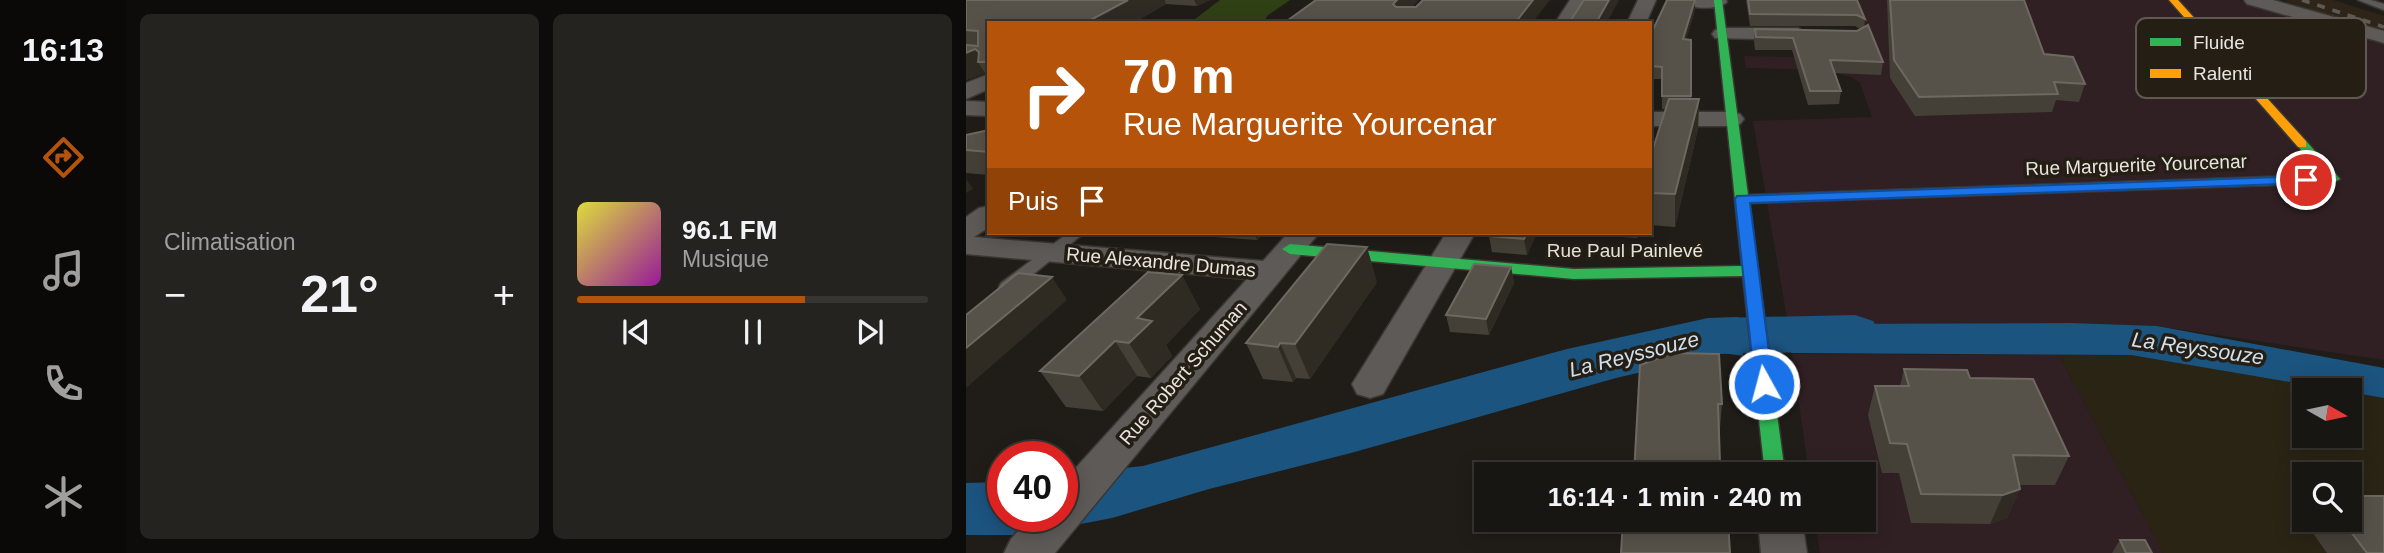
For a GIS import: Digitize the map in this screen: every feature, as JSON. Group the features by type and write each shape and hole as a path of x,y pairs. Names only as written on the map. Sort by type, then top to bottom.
{"street":[{"path":"1565,21 1578,0"},
{"path":"1637,21 1647,0"},
{"path":"1685,0 1718,1 1774,462"},
{"name":"Rue Marguerite Yourcenar","path":"2173,0 2189,18"},
{"path":"2253,0 2317,18"},
{"path":"2366,32 2384,37"},
{"path":"1722,34 1815,34"},
{"path":"966,92 987,81"},
{"name":"Rue Marguerite Yourcenar","path":"1742,199 2333,179 2261,98"},
{"path":"966,108 987,109"},
{"path":"1652,119 1732,119"},
{"path":"966,230 987,215"},
{"path":"1370,384 1459,235"},
{"name":"Rue Alexandre Dumas","path":"966,245 1051,253 1289,251"},
{"name":"Rue Paul Painlevé","path":"1289,251 1574,274 1750,271"},
{"name":"Rue Robert Schuman","path":"1078,495 1289,251"},
{"path":"1781,532 1784,553"}],"lane":[{"path":"2362,0 2384,7"},
{"name":"Rue Alexandre Dumas","path":"1051,253 1074,235"},
{"path":"993,298 1051,253"}],"shaded area":[{"path":"1856,0 2238,0 2304,18 2136,18 2136,98 2366,98 2366,35 2384,40 2384,360 2157,326 2071,323 1788,324 1753,121 1872,117 1860,83 1851,77 1825,70 1746,68 1744,56 1871,59"},
{"path":"2284,0 2333,0 2384,16 2384,33 2366,27 2366,18 2339,18"},
{"path":"1792,354 2059,355 2163,553 1820,553 1817,532 1876,532 1876,462 1807,462"},
{"path":"2059,355 2131,355 2292,382 2292,448 2362,448 2362,394 2384,398 2384,553 2163,553"}],"green space":[{"path":"1220,0 1290,0 1268,15 1264,21 1193,21"}],"water":[{"path":"1739,317 1743,356 1724,353 1616,378 1351,453 1209,489 1112,518 1078,524 1078,516 1115,469 1143,466 1567,349 1708,318"},
{"path":"2071,323 2157,326 2384,368 2384,398 2362,394 2362,378 2292,378 2292,382 2131,355 1791,353 1788,324"},
{"path":"987,482 987,532 1016,532 1013,535 966,535 966,483"}],"building":[{"path":"966,0 1128,0 1089,21 987,21 987,62 978,62 979,52 975,49 966,53 966,45 978,46 978,31 966,30"},
{"path":"1316,0 1397,0 1393,4 1396,7 1416,7 1423,0 1533,0 1517,21 1287,21"},
{"path":"1584,0 1609,0 1597,21 1570,21"},
{"path":"1667,0 1695,0 1683,39 1691,40 1691,96 1662,96 1662,67 1652,66 1652,32"},
{"path":"1748,0 1857,0 1865,19 1857,15 1750,14"},
{"path":"1890,0 2024,0 2044,54 2073,57 2085,84 2054,82 2058,94 1919,97 1894,60"},
{"path":"1868,25 1883,62 1830,60 1841,91 1810,91 1793,38 1756,37 1755,29 1857,31"},
{"path":"1669,99 1699,99 1675,194 1652,193 1652,152"},
{"path":"987,130 987,152 966,150 966,135"},
{"path":"1490,235 1526,235 1524,239"},
{"path":"1327,244 1367,247 1295,344 1280,343 1278,347 1246,343"},
{"path":"1474,264 1511,267 1486,319 1446,315"},
{"path":"1148,272 1182,275 1137,318 1152,321 1129,343 1115,341 1079,376 1040,371"},
{"path":"1018,273 1052,277 966,348 966,315"},
{"path":"1673,353 1719,354 1722,404 1718,404 1720,462 1635,462 1640,365"},
{"path":"1904,369 1967,370 1970,378 2033,379 2069,456 2013,455 2020,489 2003,495 1921,494 1907,444 1890,443 1875,386 1909,386"},
{"path":"2362,496 2384,496 2384,553 2367,553 2351,532 2362,532"},
{"path":"1622,532 1729,532 1730,553 1621,553"},
{"path":"2120,540 2145,540 2152,553 2126,553"}],"waterway":[{"name":"La Reyssouze","path":"1716,336 1855,333"}],"railway":[{"path":"2302,0 2357,18"},
{"path":"2366,21 2384,27"}],"traffic: fast":[{"path":"1718,0 1774,462"},
{"path":"1742,199 2333,179 2302,144"},
{"path":"1290,249 1574,274 1750,271"}],"traffic: slow":[{"path":"2173,0 2189,18"},
{"path":"2261,98 2302,144"}],"route":[{"path":"1764,384 1742,199 2306,180"}]}
